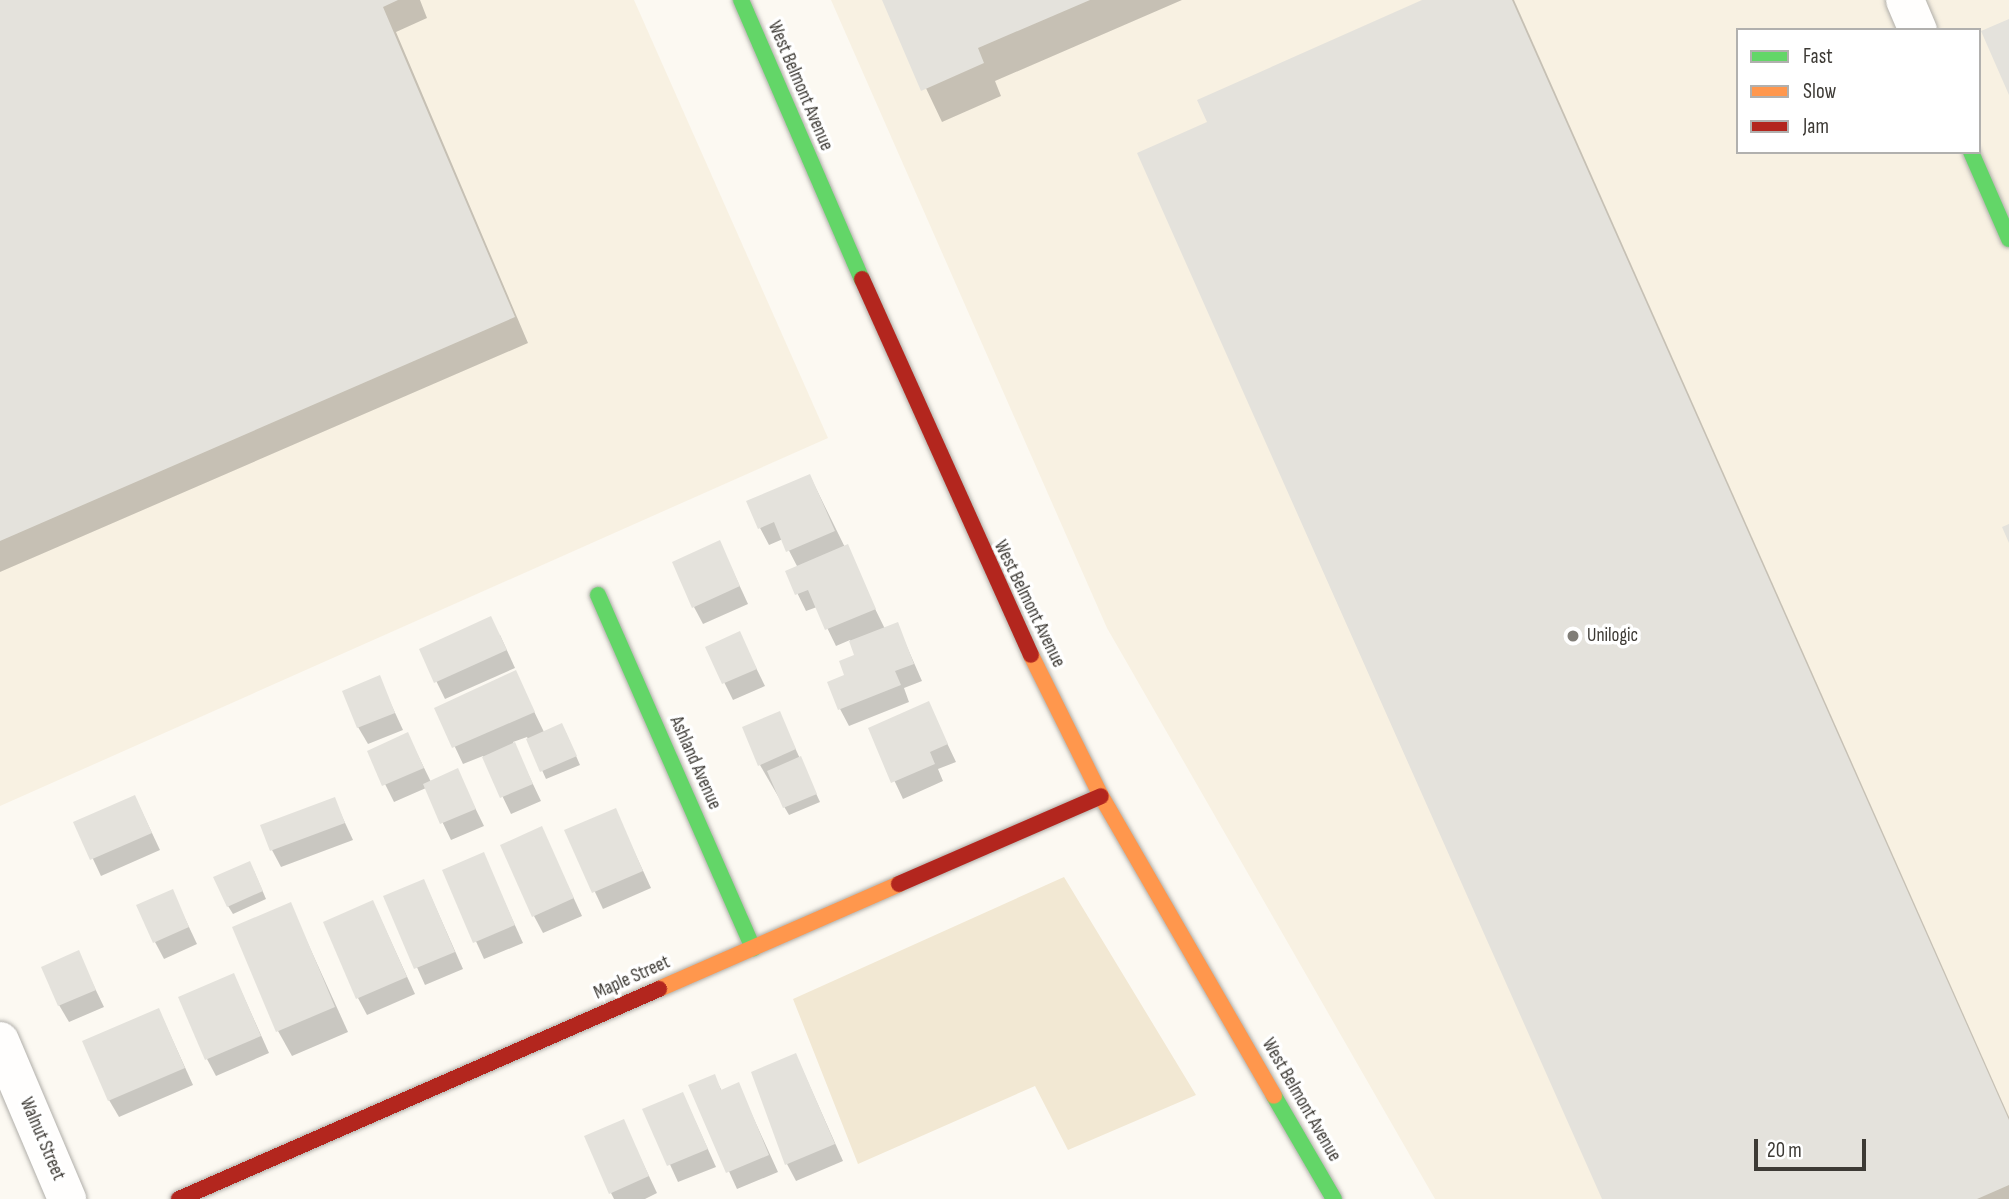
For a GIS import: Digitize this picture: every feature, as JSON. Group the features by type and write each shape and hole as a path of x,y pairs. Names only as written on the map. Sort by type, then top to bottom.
{"street":[{"name":"West Belmont Avenue","path":"741,0 924,429 1101,796 1334,1199"},
{"path":"1905,0 1917,28"},
{"path":"1972,154 2009,239"},
{"name":"Ashland Avenue","path":"598,595 753,948"},
{"name":"Maple Street","path":"179,1199 1101,796"},
{"name":"Walnut Street","path":"0,1041 67,1199"}],"shaded area":[{"path":"0,0 634,0 828,438 0,806"},
{"path":"831,0 2009,0 2009,1199 1435,1199 1107,628"},
{"path":"1064,877 1196,1095 1068,1150 1035,1086 858,1164 793,999"}],"building":[{"path":"0,0 398,0 383,7 515,317 0,541"},
{"path":"882,0 1090,0 978,48 984,63 921,91"},
{"name":"Unilogic","path":"1422,0 1512,0 2009,1120 2009,1185 1977,1199 1602,1199 1137,153 1207,122 1197,100"},
{"path":"2009,19 2009,95 1981,31"},
{"path":"810,474 835,531 786,552 774,522 758,529 746,501"},
{"path":"2009,524 2009,543 2002,527"},
{"path":"720,540 740,586 692,608 672,562"},
{"path":"848,544 876,609 825,630 808,590 795,595 785,571"},
{"path":"491,616 507,650 434,683 419,649"},
{"path":"898,622 914,664 895,671 901,685 838,710 827,682 844,675 839,661 854,655 849,641"},
{"path":"740,631 757,669 722,684 705,647"},
{"path":"516,670 535,712 452,748 434,708"},
{"path":"380,675 395,713 357,728 342,691"},
{"path":"929,701 948,744 930,752 935,764 891,783 868,728"},
{"path":"780,711 796,749 758,766 742,727"},
{"path":"562,723 577,756 540,772 526,739"},
{"path":"408,732 424,768 382,786 367,751"},
{"path":"515,742 533,784 500,798 482,757"},
{"path":"801,756 817,794 783,808 767,771"},
{"path":"458,768 476,809 440,824 423,784"},
{"path":"135,795 152,833 90,860 73,822"},
{"path":"335,797 345,823 270,851 260,825"},
{"path":"616,808 643,871 592,893 564,830"},
{"path":"542,826 574,898 532,917 500,845"},
{"path":"484,852 515,925 473,943 442,870"},
{"path":"250,861 263,891 227,907 213,877"},
{"path":"424,879 455,952 414,969 383,896"},
{"path":"173,889 189,927 153,943 136,905"},
{"path":"373,900 407,977 356,999 323,922"},
{"path":"291,902 335,1007 276,1032 232,927"},
{"path":"79,950 96,990 58,1006 41,967"},
{"path":"234,973 261,1036 205,1060 178,997"},
{"path":"159,1008 185,1068 108,1101 82,1041"},
{"path":"796,1053 835,1144 785,1165 751,1072"},
{"path":"715,1074 721,1090 739,1082 769,1155 726,1173 688,1085"},
{"path":"683,1092 708,1149 667,1166 642,1109"},
{"path":"624,1119 649,1176 609,1194 584,1136"}],"traffic: fast":[{"path":"741,0 862,279"},
{"path":"1972,154 2009,239"},
{"path":"598,595 753,948"},
{"path":"1274,1096 1334,1199"}],"traffic: slow":[{"path":"1031,655 1101,796 1274,1096"},
{"path":"659,989 899,884"}],"traffic: jam":[{"path":"862,279 1031,655"},
{"path":"899,884 1101,796"},
{"path":"179,1199 659,989"}],"place":[{"name":"Unilogic","path":"1573,636"}]}
